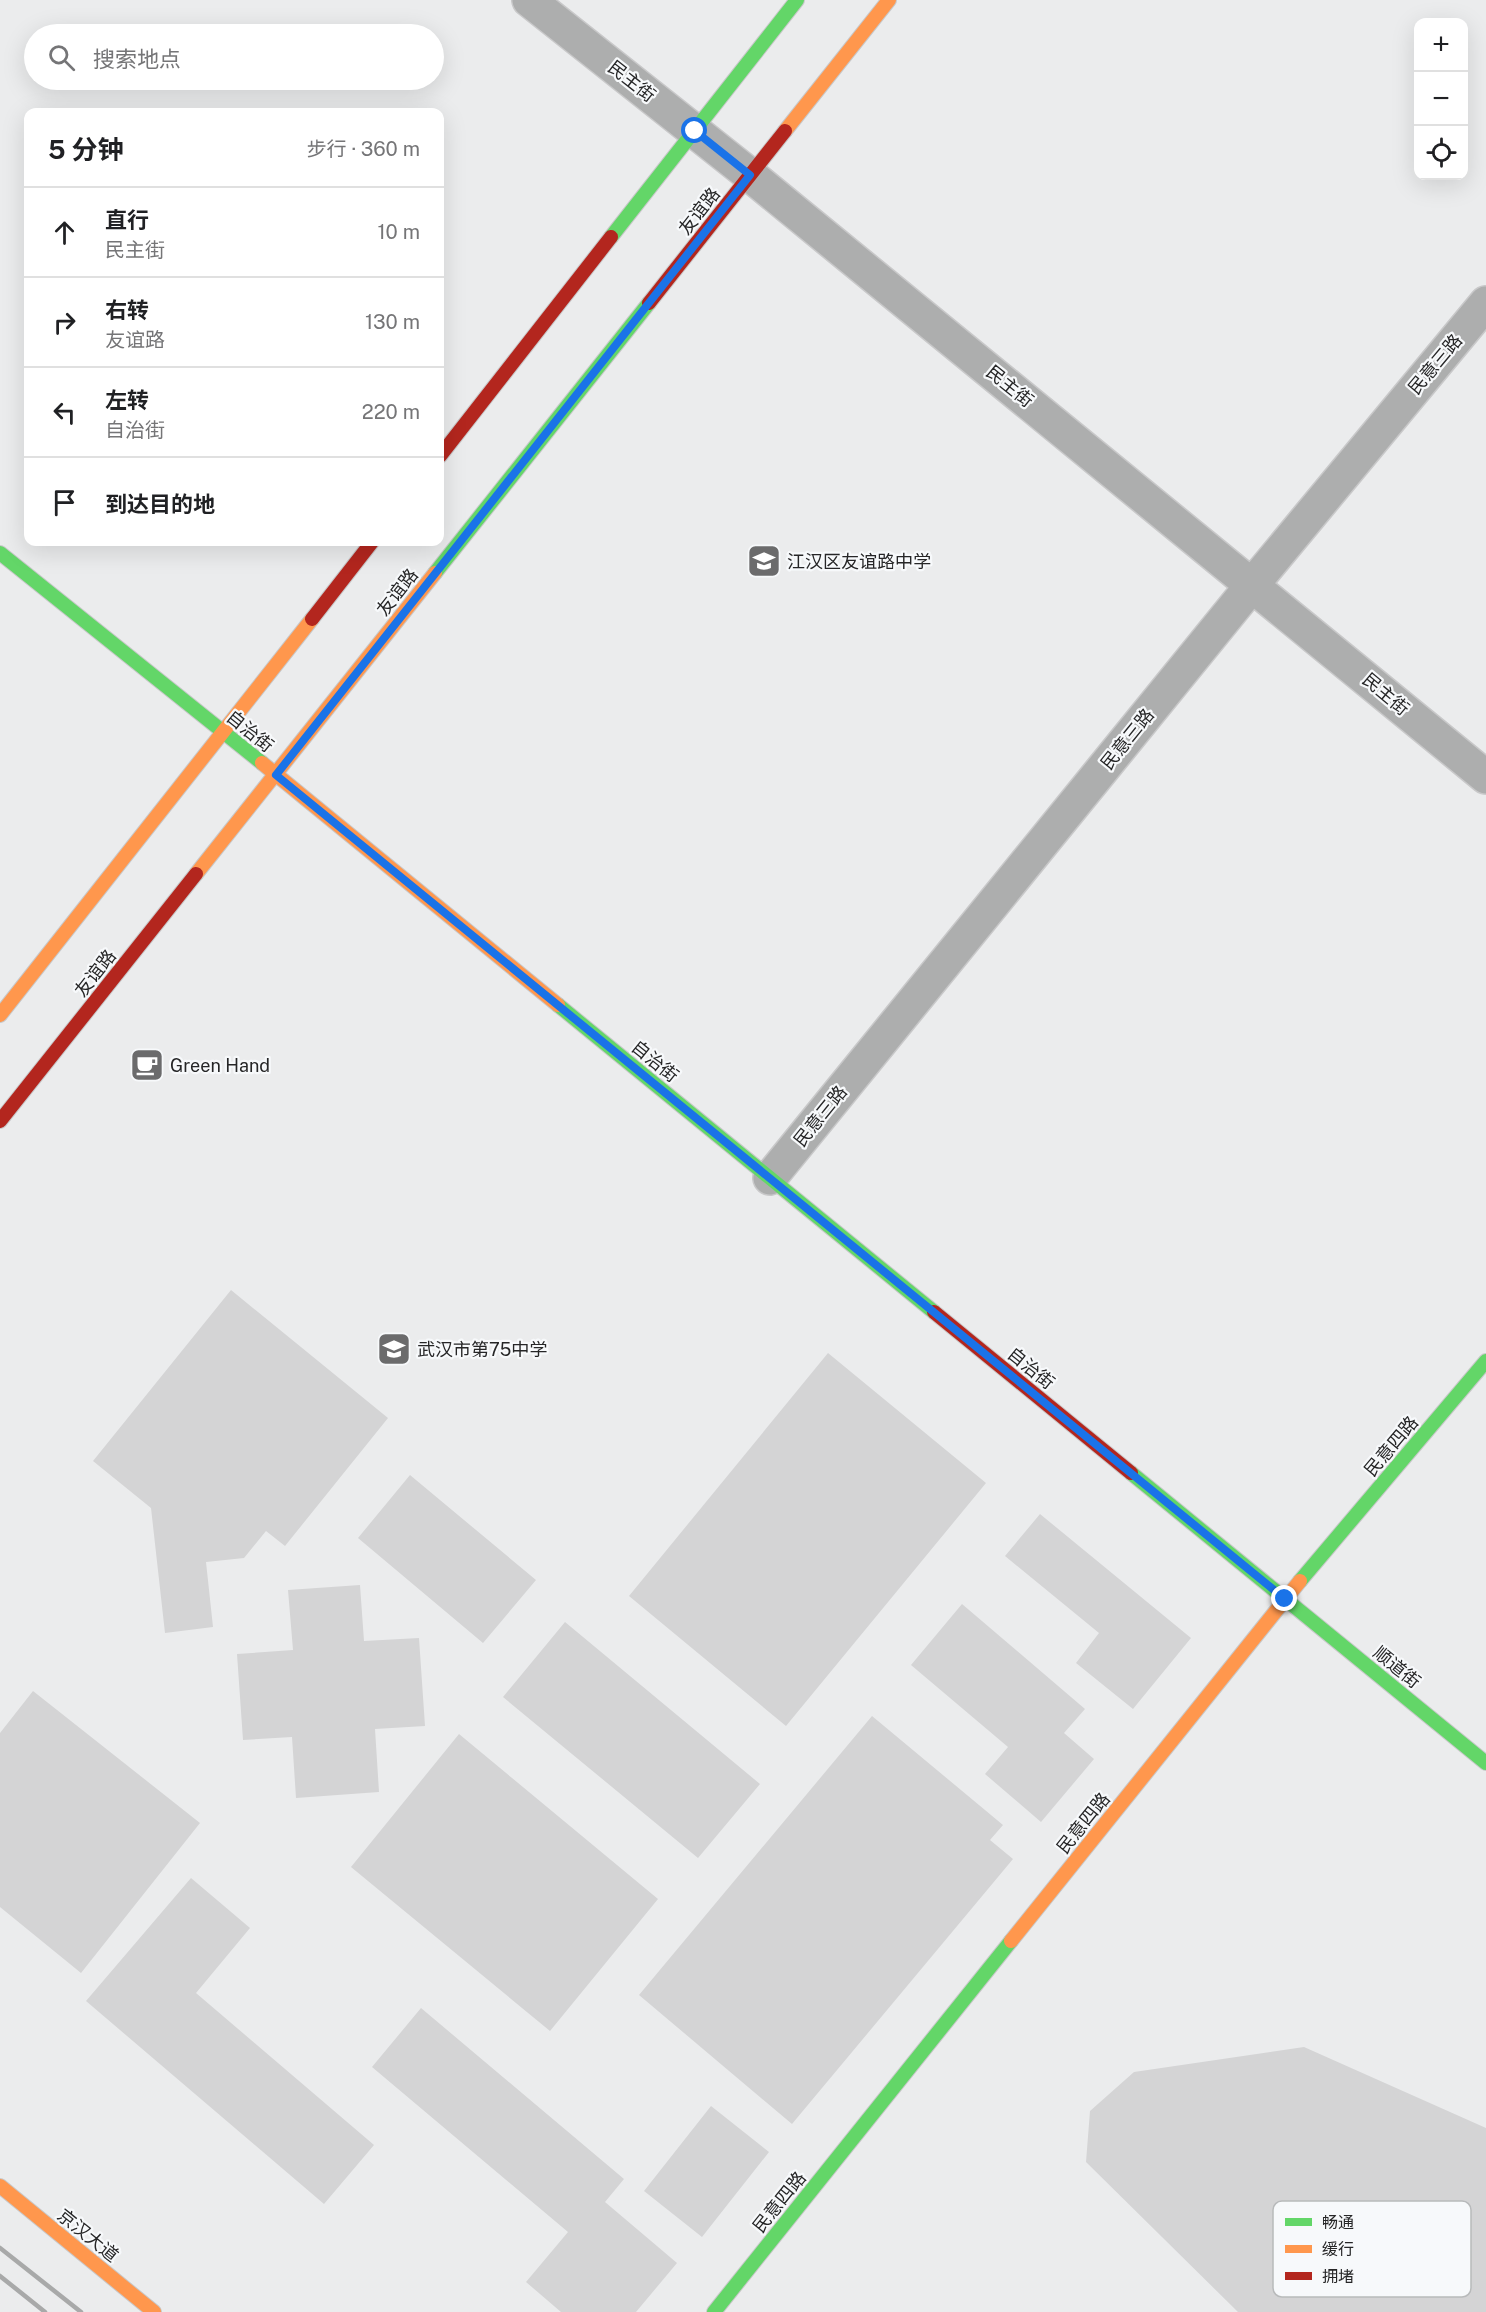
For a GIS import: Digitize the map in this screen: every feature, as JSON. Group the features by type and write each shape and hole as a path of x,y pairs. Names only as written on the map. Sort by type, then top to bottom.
{"main road":[{"path":"444,451 797,0"},
{"name":"友谊路","path":"0,1121 889,0"},
{"path":"0,1015 369,546"},
{"name":"自治街","path":"0,553 276,775 1285,1599"},
{"name":"民意四路","path":"714,2312 1285,1599 1486,1360"},
{"name":"顺道街","path":"1285,1599 1486,1763"},
{"name":"京汉大道","path":"0,2186 154,2312"}],"street":[{"name":"民主街","path":"529,0 750,175 1253,584 1486,777"},
{"name":"民意三路","path":"770,1178 1253,584 1486,303"}],"building":[{"path":"231,1290 388,1418 285,1546 266,1531 244,1558 206,1562 213,1627 165,1633 151,1508 93,1461"},
{"path":"828,1353 986,1483 786,1726 629,1596"},
{"path":"410,1475 536,1580 483,1643 358,1538"},
{"path":"1040,1514 1191,1638 1133,1709 1076,1663 1099,1633 1005,1556"},
{"path":"360,1585 364,1641 419,1638 425,1726 375,1729 379,1792 296,1798 292,1737 243,1740 237,1654 293,1650 288,1590"},
{"path":"962,1604 1085,1709 1064,1733 1094,1759 1041,1822 985,1774 1008,1747 911,1665"},
{"path":"565,1622 760,1784 698,1858 503,1697"},
{"path":"33,1691 200,1823 81,1973 0,1907 0,1733"},
{"path":"872,1716 1003,1825 990,1840 1013,1859 792,2124 639,1995"},
{"path":"459,1734 658,1899 550,2031 351,1867"},
{"path":"191,1878 250,1928 196,1993 374,2145 324,2204 86,2001"},
{"path":"421,2008 624,2179 605,2202 677,2263 636,2312 561,2312 526,2282 568,2232 372,2067"},
{"path":"1304,2047 1486,2128 1486,2312 1238,2312 1086,2162 1090,2111 1134,2072"},
{"path":"711,2106 769,2152 702,2237 644,2191"}],"railway":[{"path":"0,2248 81,2312"},
{"path":"0,2276 45,2312"}],"traffic: fast":[{"path":"611,237 797,0"},
{"path":"435,573 649,303"},
{"path":"0,553 262,763"},
{"path":"558,1005 934,1312"},
{"path":"1300,1581 1486,1361"},
{"path":"1131,1473 1486,1763"},
{"path":"714,2312 1011,1941"}],"traffic: slow":[{"path":"785,131 889,0"},
{"path":"196,874 435,573"},
{"path":"0,1015 312,619"},
{"path":"262,763 558,1005"},
{"path":"1011,1941 1300,1581"},
{"path":"0,2186 154,2312"}],"traffic: jam":[{"path":"649,303 785,131"},
{"path":"444,451 611,237"},
{"path":"312,619 369,546"},
{"path":"0,1121 196,874"},
{"path":"934,1312 1131,1473"}],"place":[{"name":"江汉区友谊路中学","path":"764,561"},
{"name":"Green Hand","path":"147,1065"},
{"name":"武汉市第75中学","path":"394,1349"}],"route":[{"path":"695,131 750,175 276,775 1285,1599"}]}
